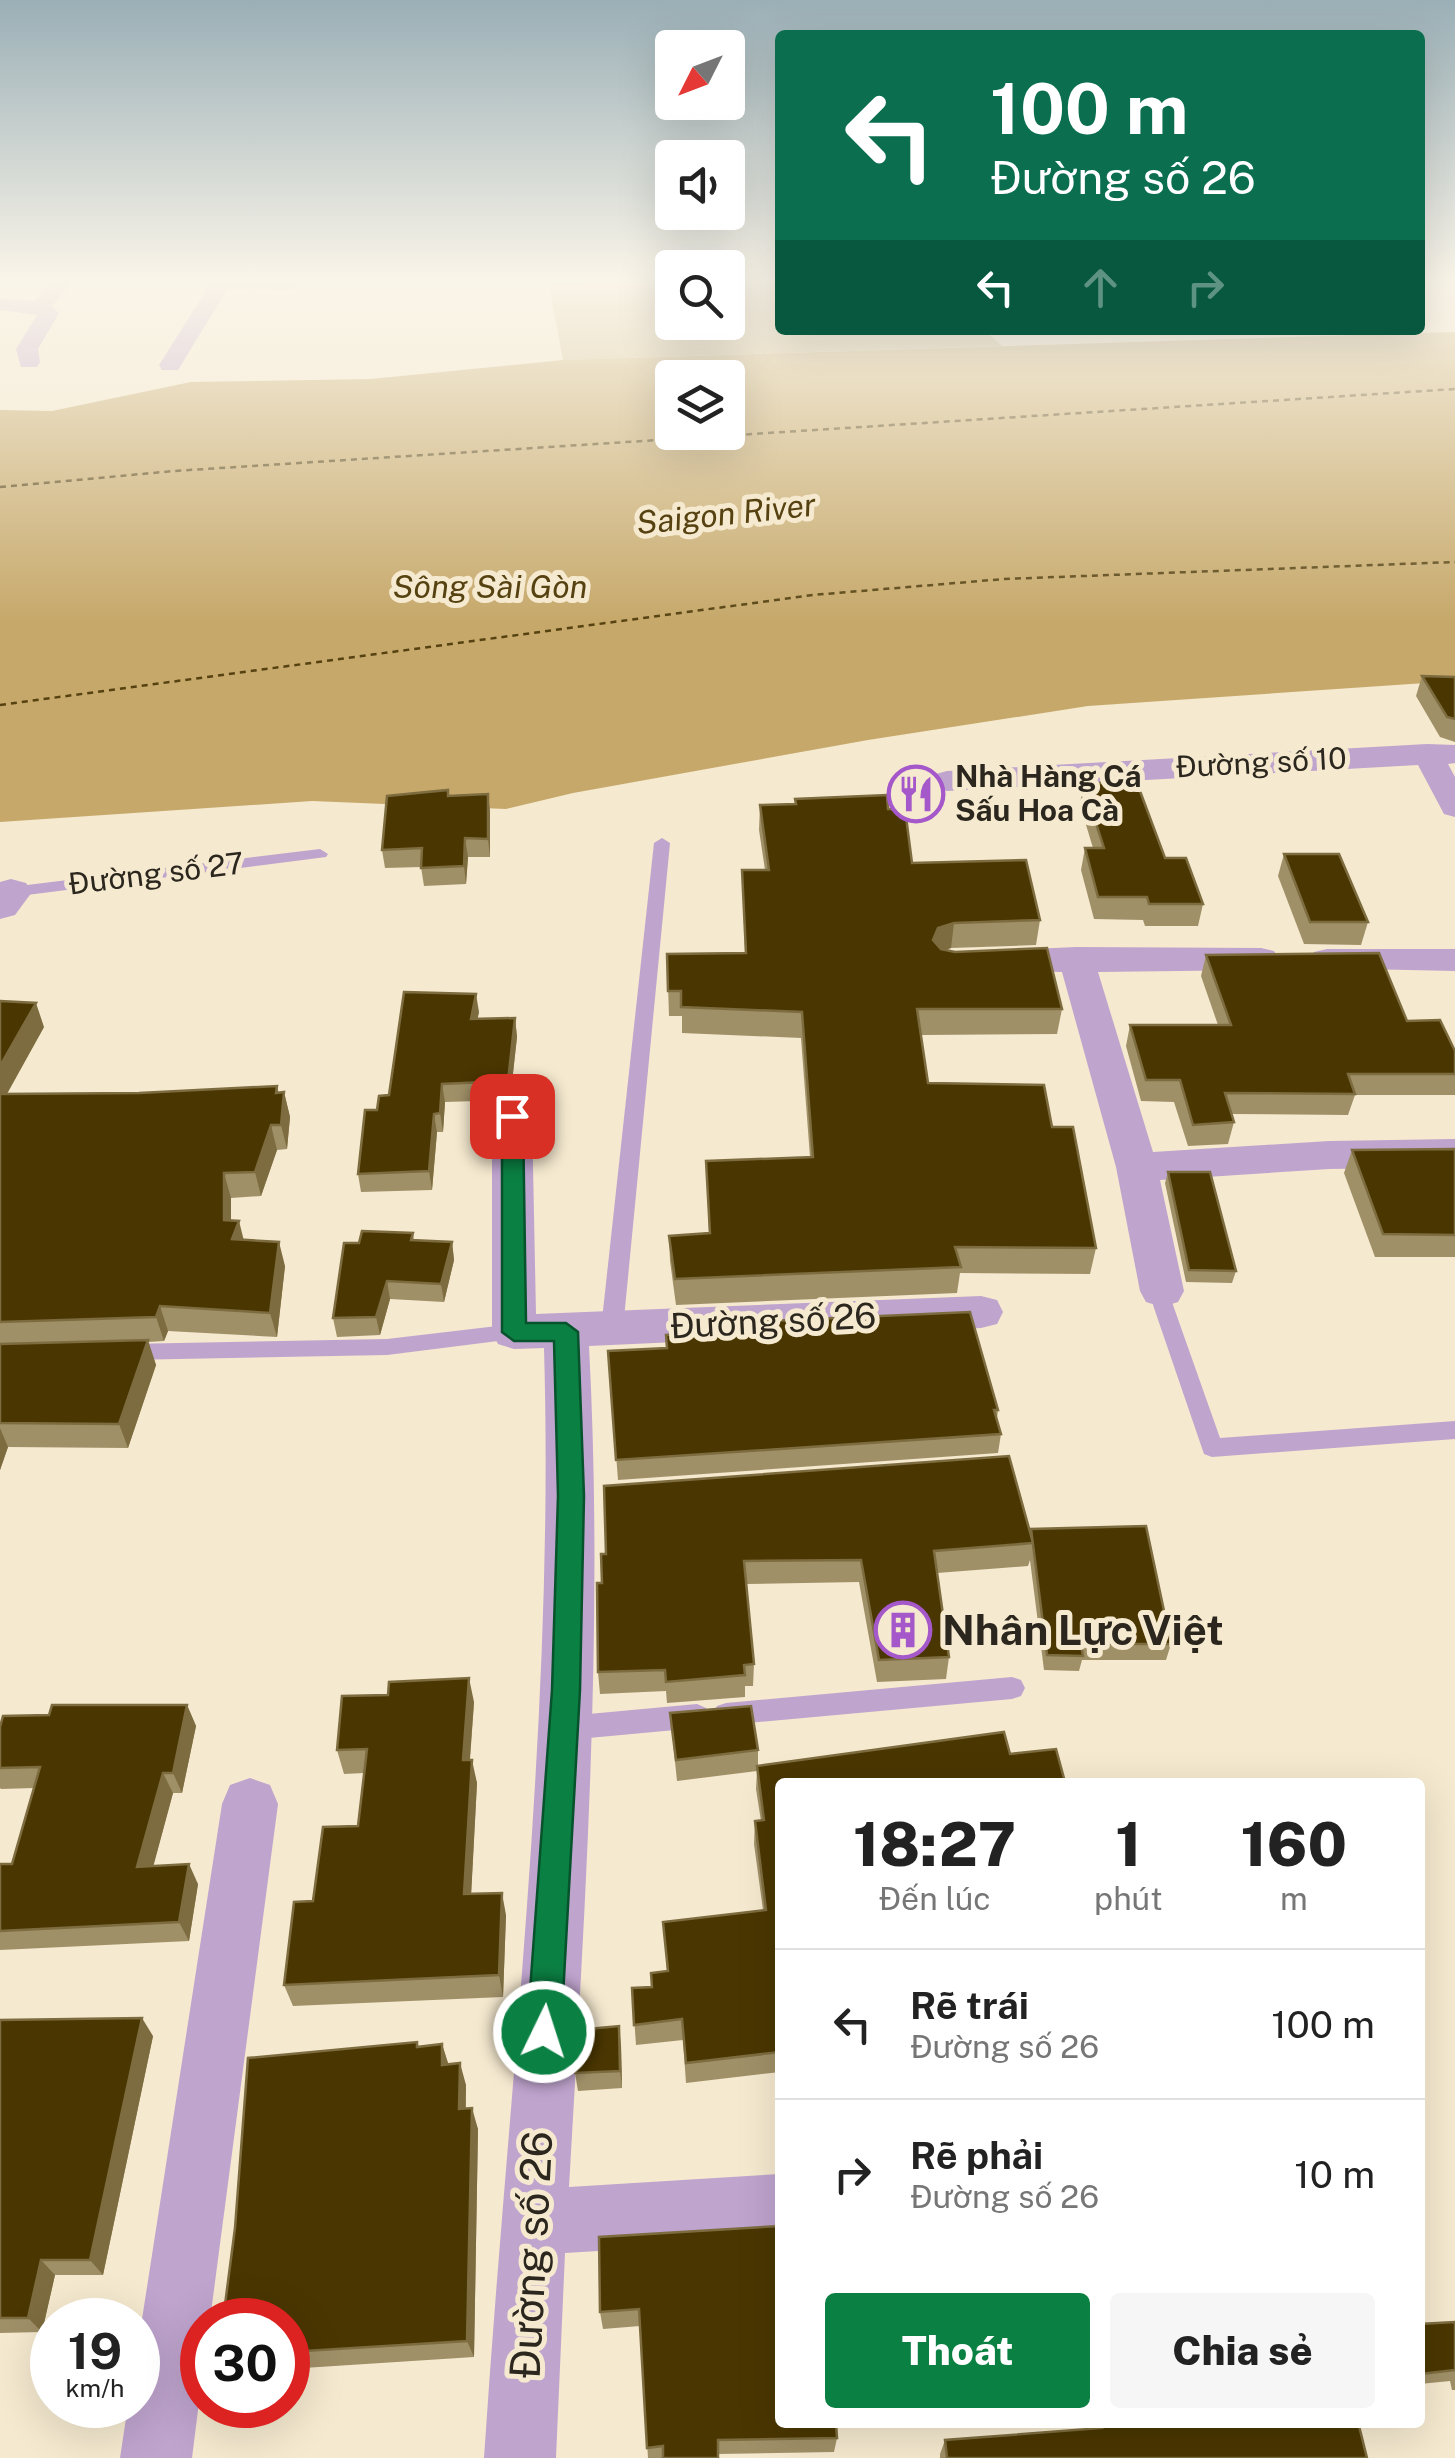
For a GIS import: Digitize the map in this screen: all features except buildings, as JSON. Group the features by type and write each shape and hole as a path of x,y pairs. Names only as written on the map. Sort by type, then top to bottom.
{"street":[{"name":"Đường số 10","path":"947,781 1441,753"},
{"path":"1441,753 1455,807"},
{"path":"1076,958 1136,1166 1162,1291"},
{"path":"952,964 1076,958 1455,960"},
{"name":"Đường số 26","path":"512,1116 564,1331 581,1496 531,2222 520,2458"},
{"path":"1136,1166 1329,1155 1455,1153"},
{"name":"Đường số 26","path":"564,1331 981,1312"},
{"path":"156,2458 250,1804"},
{"path":"531,2222 775,2207"}],"lane":[{"path":"100,1353 386,1347 564,1331 662,842"},
{"name":"Đường số 27","path":"5,899 320,854"},
{"path":"1162,1291 1212,1448 1455,1430"},
{"path":"565,1728 1012,1688"}],"water":[{"name":"Sông Sài Gòn","path":"140,393 655,393 655,450 745,450 745,393 1455,393 1455,681 1088,706 868,740 573,793 506,809 312,801 0,822 0,410 52,411"}],"ferry route":[{"path":"0,487 174,471 1397,393"},
{"path":"0,705 813,595 1004,579 1455,562"}],"place":[{"name":"Nhà Hàng Cá Sấu Hoa Cà","path":"916,794"},
{"name":"Nhân Lực Việt","path":"903,1630"}],"route":[{"path":"512,1116 514,1332 566,1332 571,1496 565,1728 544,2032"}],"water label":[{"name":"Saigon River","path":"726,514"}]}
